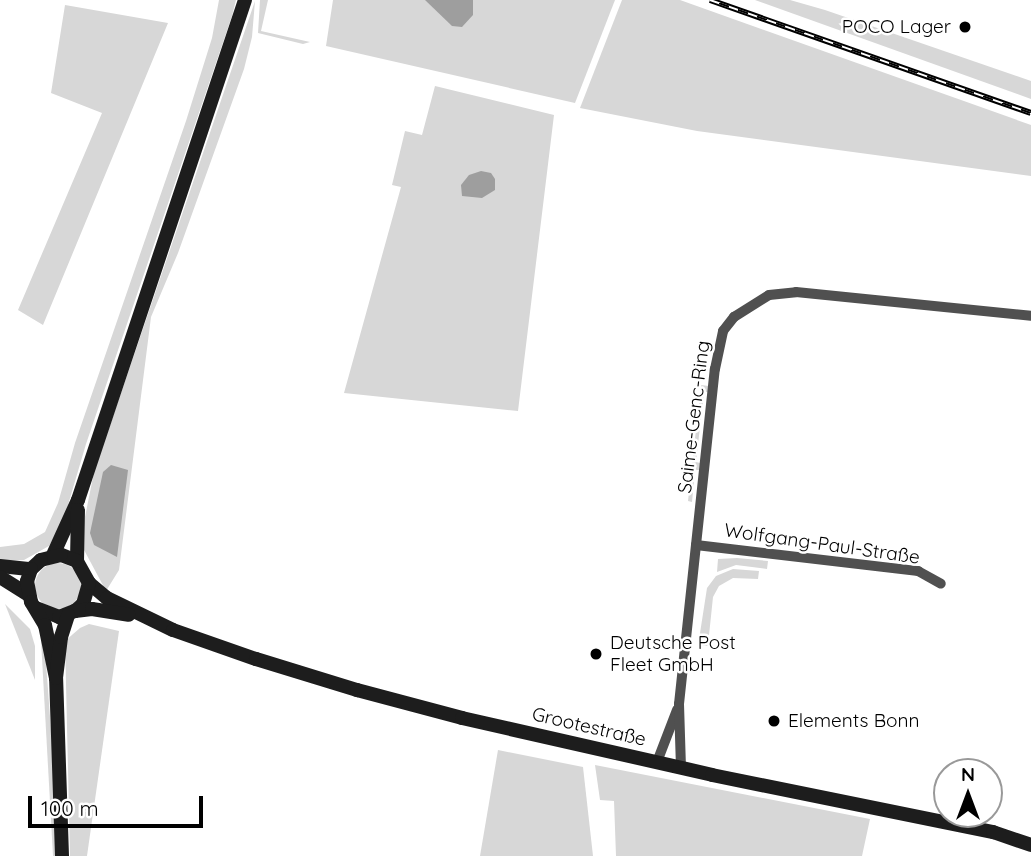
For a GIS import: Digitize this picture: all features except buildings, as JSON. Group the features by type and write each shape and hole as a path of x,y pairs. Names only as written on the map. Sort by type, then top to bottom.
{"main road":[{"path":"53,555 78,500 245,0"},
{"path":"36,608 51,616 71,613 83,604 89,583 77,562 78,500"},
{"path":"27,594 27,581 32,569 41,559 53,555 77,562"},
{"path":"0,566 32,569"},
{"path":"0,577 27,594 46,625 56,678 62,856"},
{"name":"Grootestraße","path":"89,583 107,598 147,619 256,659 357,690 462,718 681,768 958,824 1031,845"},
{"name":"Grootestraße","path":"71,613 92,609 147,619"},
{"path":"56,678 61,642 71,613"}],"street":[{"name":"Saime-Genc-Ring","path":"681,768 679,704 718,350 723,331 748,306 769,295 796,292 1031,316"},
{"name":"Wolfgang-Paul-Straße","path":"696,545 918,571 941,584"},
{"name":"Saime-Genc-Ring","path":"657,762 679,704"}],"shaded area":[{"path":"219,0 236,0 232,16 86,444 63,522 49,546 24,560 0,561 0,547 24,544 45,532 58,503 75,443 186,121 212,38"},
{"path":"260,0 268,0 261,31 310,42 303,44 258,33"},
{"path":"333,0 615,0 575,103 326,46"},
{"path":"425,0 473,0 473,15 462,27 452,26"},
{"path":"622,0 680,0 1031,125 1031,176 697,131 580,108"},
{"path":"755,0 790,0 825,10 1031,81 1031,99"},
{"path":"255,1 252,37 244,69 178,253 151,317 119,570 106,591 83,548 82,532 94,472"},
{"path":"65,5 168,23 43,325 18,310 102,113 51,93"},
{"path":"435,86 554,115 518,411 344,393 401,187 392,185 405,131 422,135"},
{"path":"481,171 491,173 495,179 495,190 482,198 462,196 461,185 469,175"},
{"path":"701,385 709,386 708,392 704,392 696,462 700,463 699,470 695,470 692,502 688,501"},
{"path":"111,465 128,470 117,557 94,545 90,533 103,472"},
{"path":"718,559 768,561 767,569 736,565 717,572"},
{"path":"58,563 75,569 81,586 75,603 58,609 41,603 35,586 41,569"},
{"path":"733,569 759,571 758,579 733,578 719,586 713,597 708,645 715,646 698,646 707,588 716,576"},
{"path":"5,604 30,629 35,646 35,680"},
{"path":"89,624 119,631 87,856 70,856 65,641"},
{"path":"41,640 46,663 54,771 55,856 53,856"},
{"path":"498,750 583,767 593,856 480,856"},
{"path":"595,765 870,819 862,856 616,856 614,801 600,800"}],"railway":[{"path":"710,0 1031,113"}],"place":[{"name":"POCO Lager","path":"965,27"},
{"name":"Deutsche Post Fleet GmbH","path":"596,654"},
{"name":"Elements Bonn","path":"774,721"}]}
